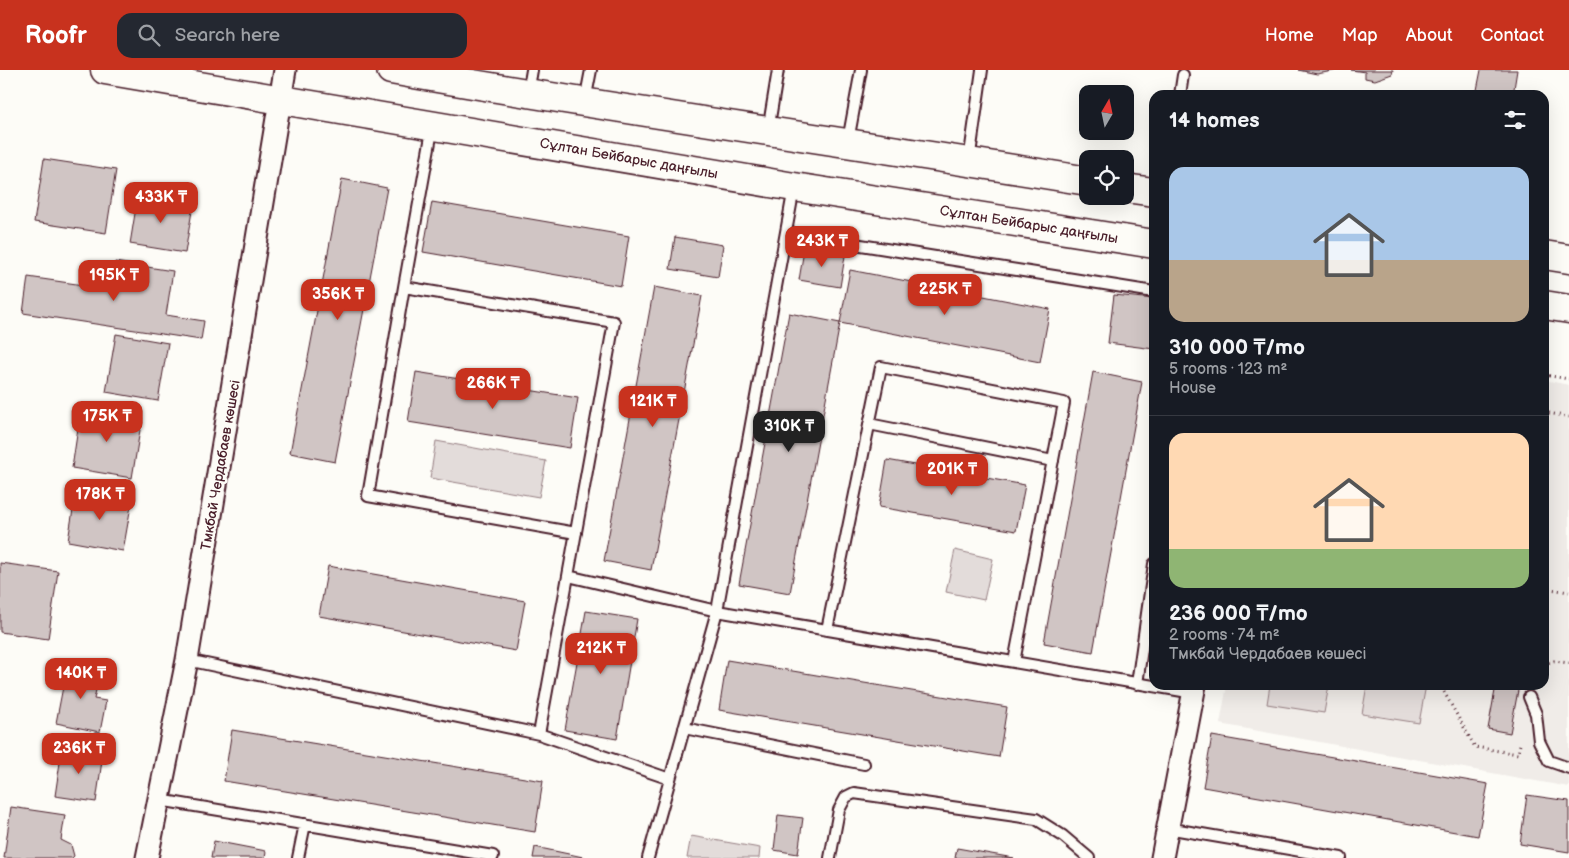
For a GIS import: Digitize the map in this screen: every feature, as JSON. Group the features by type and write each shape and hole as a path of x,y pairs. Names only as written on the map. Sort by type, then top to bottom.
{"main road":[{"name":"Сұлтан Бейбарыс даңғылы","path":"105,70 433,124 794,187 1149,243"},
{"path":"391,70 530,82 585,102 1079,180"},
{"path":"1134,189 1149,191"},
{"path":"1549,256 1569,259"},
{"path":"1549,306 1569,309"}],"street":[{"name":"Тмкбай Чердабаев көшесі","path":"147,858 187,660 285,70"},
{"path":"1162,858 1194,690"}],"lane":[{"path":"585,102 591,70"},
{"path":"768,132 778,70"},
{"path":"848,142 861,70"},
{"path":"969,162 982,70"},
{"path":"1181,90 1183,75"},
{"path":"433,124 368,496 576,533"},
{"path":"648,858 717,611 794,187"},
{"path":"786,233 1149,291"},
{"path":"404,286 614,322 538,734"},
{"path":"827,630 881,367 1064,403 1014,662"},
{"path":"869,424 1053,462"},
{"path":"568,576 717,611 1149,685"},
{"path":"1137,684 1149,599"},
{"path":"187,660 538,734 670,779"},
{"path":"1529,697 1536,714 1539,741 1549,761 1569,768"},
{"path":"684,728 864,764"},
{"path":"830,858 839,810 846,797 854,794 1036,819 1063,836 1089,858"},
{"path":"159,800 492,856 492,858"},
{"path":"298,858 304,824"},
{"path":"1167,828 1285,853 1341,858"}],"path":[{"path":"1549,376 1569,380"},
{"path":"1549,413 1569,417"},
{"path":"1549,589 1569,592"},
{"path":"1549,662 1554,661 1569,663"},
{"path":"1444,692 1475,747 1518,754 1529,697"}],"shaded area":[{"path":"1549,381 1569,385 1569,787 1220,724 1226,690 1549,690"},
{"path":"436,441 546,461 539,497 430,478"},
{"path":"955,550 993,559 984,600 946,592"},
{"path":"1269,690 1328,690 1324,713 1267,704"},
{"path":"1366,690 1425,690 1419,723 1362,714"},
{"path":"691,836 760,848 759,858 687,858"}],"building":[{"path":"1298,70 1338,70 1317,74"},
{"path":"1351,70 1393,70 1392,74 1375,80 1365,78 1365,72"},
{"path":"1481,70 1517,70 1514,90 1477,90"},
{"path":"44,159 116,170 106,233 34,222"},
{"path":"342,179 387,188 335,462 290,453"},
{"path":"138,195 193,205 185,253 130,244"},
{"path":"432,202 629,236 621,286 423,252"},
{"path":"675,237 723,245 718,277 670,269"},
{"path":"804,250 845,256 840,287 799,280"},
{"path":"115,262 173,271 166,315 204,321 201,340 23,313 28,277 111,289"},
{"path":"850,270 1050,309 1040,362 840,323"},
{"path":"654,287 702,296 651,570 604,561"},
{"path":"1114,295 1149,298 1149,348 1108,343"},
{"path":"789,313 840,323 790,593 739,584"},
{"path":"116,334 168,343 158,401 106,392"},
{"path":"416,372 578,398 570,448 408,422"},
{"path":"1093,372 1142,382 1093,652 1044,643"},
{"path":"81,408 142,418 132,478 72,468"},
{"path":"887,460 1025,485 1016,531 879,507"},
{"path":"76,491 132,500 123,551 68,541"},
{"path":"0,563 58,571 48,639 0,632"},
{"path":"328,566 525,601 516,651 319,616"},
{"path":"586,611 637,619 617,739 565,730"},
{"path":"727,660 1007,707 999,757 719,710"},
{"path":"67,666 100,672 94,699 106,701 100,732 56,723"},
{"path":"1495,690 1518,690 1510,733 1488,729"},
{"path":"232,730 543,781 535,832 224,781"},
{"path":"1212,736 1488,784 1478,836 1203,787"},
{"path":"62,749 103,754 96,802 55,796"},
{"path":"1527,795 1569,801 1569,852 1520,844"},
{"path":"11,807 65,815 61,840 71,845 74,856 72,858 4,858"},
{"path":"778,815 803,818 798,854 774,850"},
{"path":"214,841 266,851 265,858 211,858"},
{"path":"535,847 588,858 533,858"},
{"path":"957,848 1014,858 955,858"}]}
